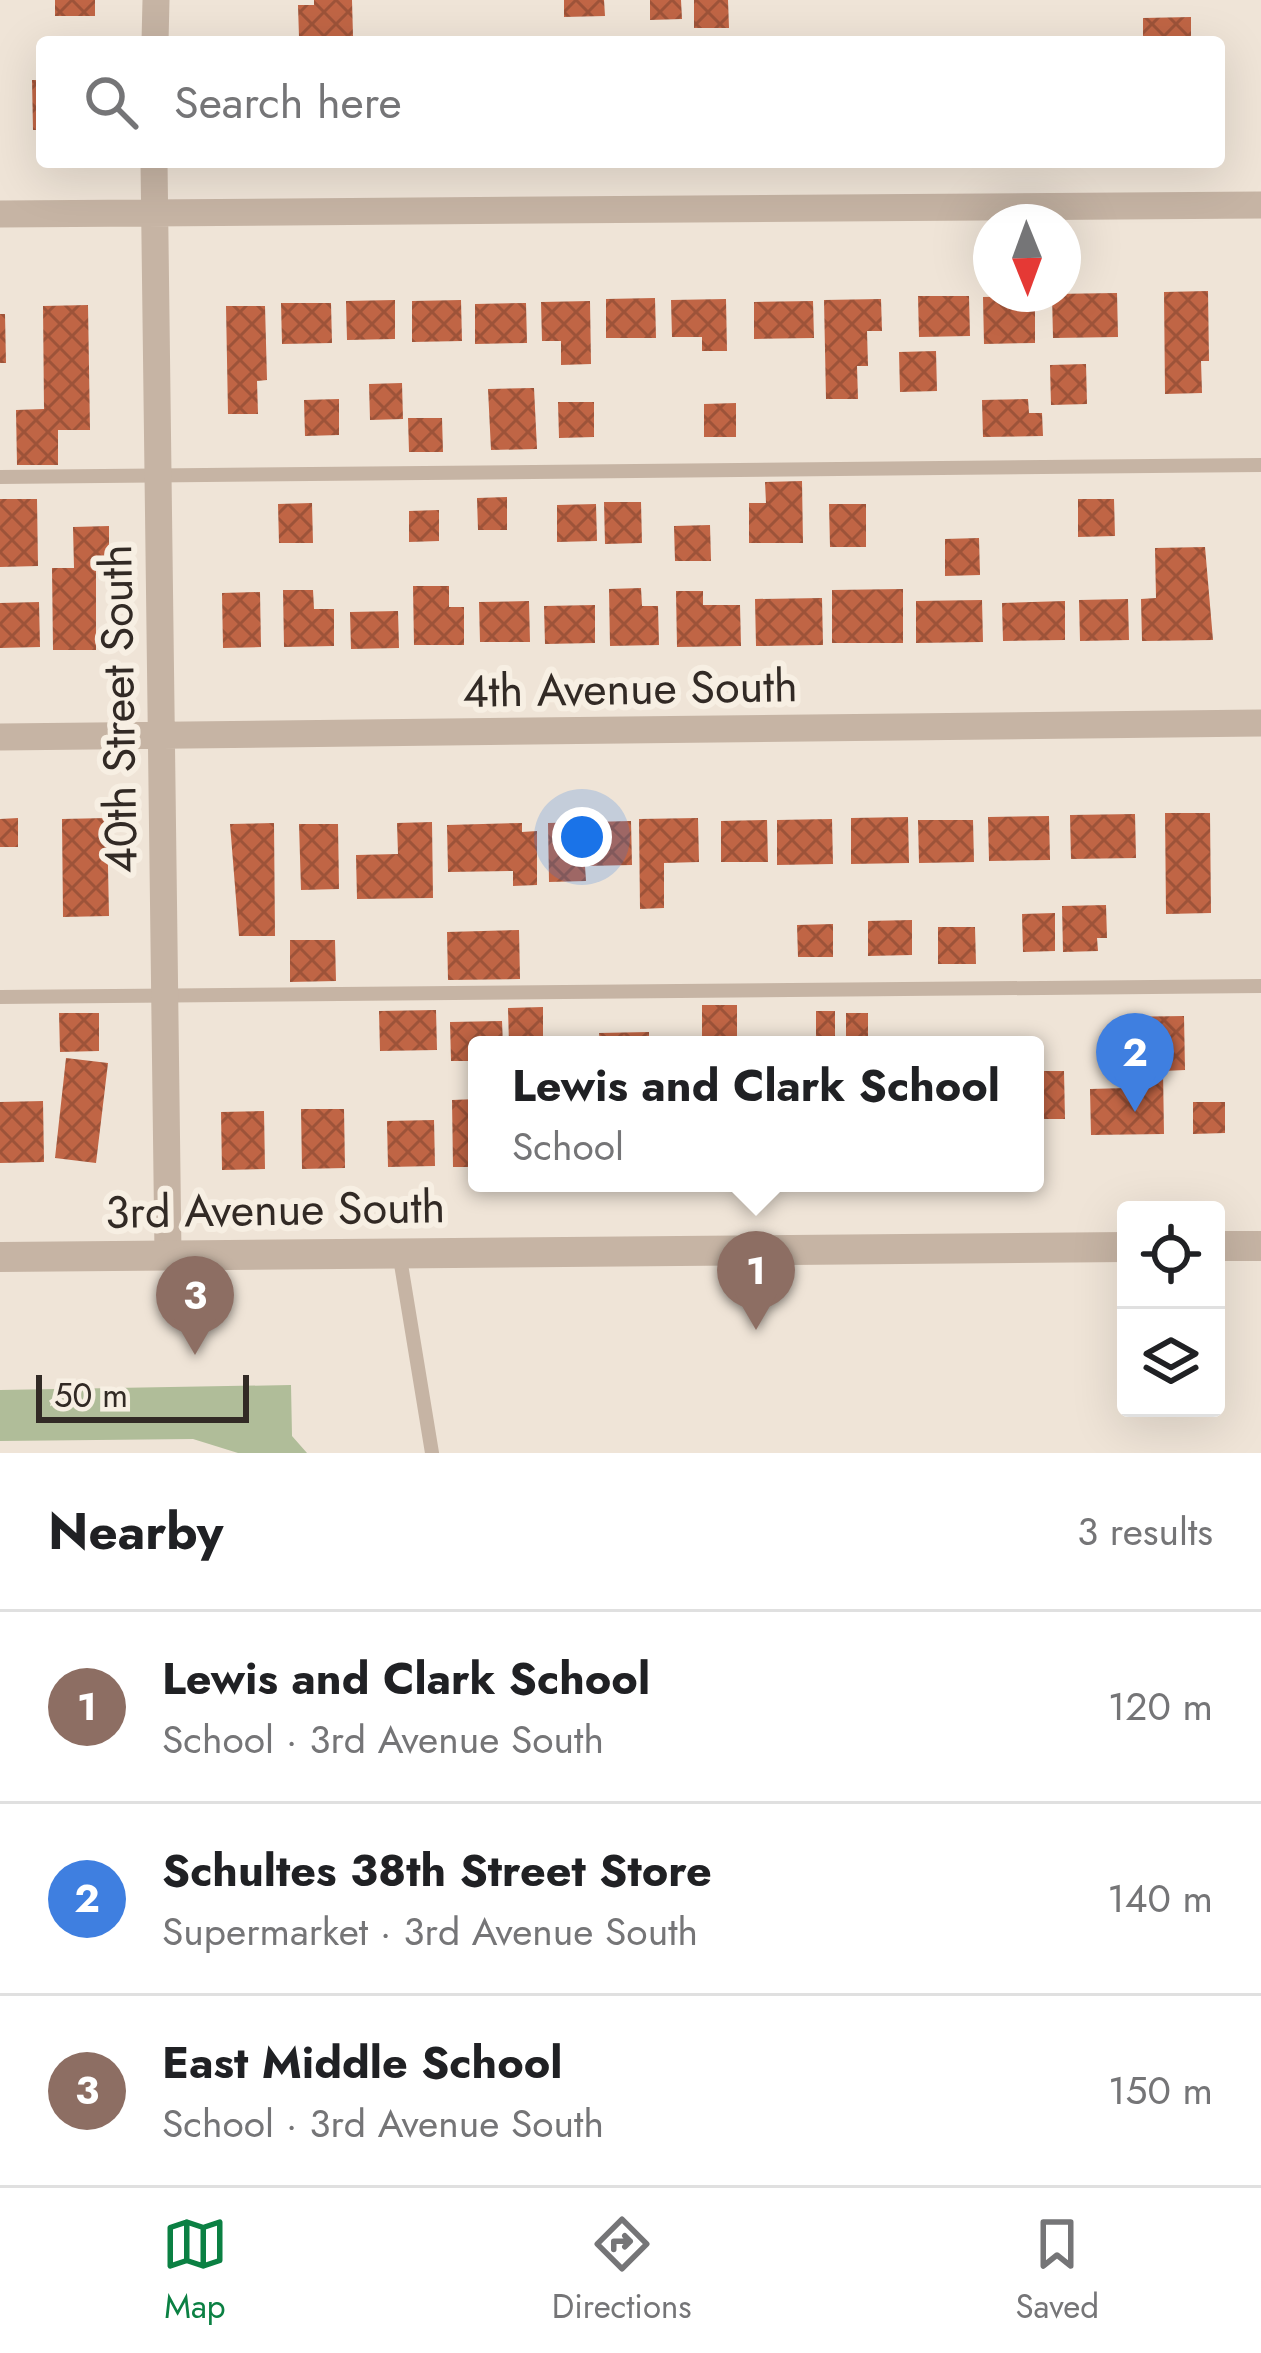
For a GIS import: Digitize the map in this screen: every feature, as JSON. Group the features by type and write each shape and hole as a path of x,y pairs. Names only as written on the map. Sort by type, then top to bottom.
{"street":[{"path":"155,36 156,0"},
{"name":"40th Street South","path":"154,168 168,1254"},
{"path":"0,214 1261,205"},
{"name":"4th Avenue South","path":"0,737 1261,723"},
{"path":"1225,1246 1261,1246"},
{"name":"3rd Avenue South","path":"0,1257 1117,1247"}],"lane":[{"path":"0,477 1261,465"},
{"path":"0,997 1261,986"},
{"path":"399,1252 432,1453"}],"green space":[{"path":"291,1385 292,1436 307,1453 238,1453 193,1439 0,1441 0,1390"}],"building":[{"path":"55,0 95,0 95,16 55,16"},
{"path":"314,0 352,0 353,36 299,36 298,5 314,5"},
{"path":"564,0 604,0 605,16 564,17"},
{"path":"650,0 681,0 682,19 650,20"},
{"path":"694,0 728,0 729,28 694,28"},
{"path":"1191,17 1191,36 1143,36 1143,18"},
{"path":"32,80 36,80 36,130"},
{"path":"1208,291 1209,361 1201,361 1202,393 1165,394 1164,292"},
{"path":"1117,293 1118,337 1053,338 1052,312 1081,312 1081,294"},
{"path":"918,296 969,296 970,336 919,337"},
{"path":"655,298 656,338 606,338 606,299"},
{"path":"726,299 727,351 702,351 702,337 672,337 671,300"},
{"path":"881,299 882,331 867,331 868,366 857,366 858,399 826,399 824,300"},
{"path":"395,300 395,339 347,340 346,301"},
{"path":"461,300 462,341 412,342 412,301"},
{"path":"590,301 591,364 561,365 561,341 542,341 541,302"},
{"path":"813,301 814,338 754,339 754,302"},
{"path":"281,303 331,303 332,343 282,344"},
{"path":"526,303 527,343 475,344 475,304"},
{"path":"88,305 90,430 58,430 58,465 17,465 16,410 44,409 43,306"},
{"path":"226,306 265,306 267,380 257,381 258,414 228,414"},
{"path":"983,312 1035,312 1035,343 984,344"},
{"path":"0,314 5,314 6,363 0,363"},
{"path":"936,351 937,391 900,392 899,352"},
{"path":"1086,364 1087,404 1051,405 1050,365"},
{"path":"402,383 403,419 370,420 369,384"},
{"path":"534,388 537,449 491,450 488,389"},
{"path":"339,399 339,435 305,436 304,400"},
{"path":"1028,399 1029,413 1042,413 1043,436 983,437 982,400"},
{"path":"558,402 594,402 594,437 559,438"},
{"path":"736,403 736,437 704,437 704,404"},
{"path":"408,418 442,418 443,452 409,452"},
{"path":"802,481 803,543 749,543 749,503 766,503 765,482"},
{"path":"507,497 507,530 478,530 477,498"},
{"path":"0,499 37,499 38,566 0,567"},
{"path":"1078,499 1114,499 1115,536 1078,537"},
{"path":"604,502 641,502 642,543 605,544"},
{"path":"312,503 313,543 279,543 278,504"},
{"path":"596,504 597,541 557,542 557,505"},
{"path":"829,504 866,504 866,547 830,547"},
{"path":"439,510 439,541 409,542 409,511"},
{"path":"710,525 711,561 675,561 674,526"},
{"path":"109,526 109,567 96,568 96,650 53,650 52,568 74,568 73,527"},
{"path":"979,538 980,575 945,576 945,539"},
{"path":"1205,547 1213,640 1142,641 1141,599 1156,598 1155,548"},
{"path":"413,586 449,586 449,607 464,607 464,645 414,645"},
{"path":"641,588 642,606 658,606 659,645 610,646 609,589"},
{"path":"903,589 903,643 832,643 832,590"},
{"path":"283,590 313,590 314,609 334,609 334,646 284,647"},
{"path":"676,591 703,591 703,605 740,605 741,646 677,647"},
{"path":"260,592 261,647 223,648 222,593"},
{"path":"822,598 823,645 756,646 755,599"},
{"path":"1128,599 1129,640 1080,641 1079,600"},
{"path":"982,600 983,642 916,643 916,601"},
{"path":"529,601 530,642 480,642 479,602"},
{"path":"1065,601 1065,640 1003,641 1002,603"},
{"path":"39,602 40,647 0,648 0,603"},
{"path":"595,605 595,643 545,644 544,606"},
{"path":"398,611 399,648 351,649 350,612"},
{"path":"1165,813 1210,813 1211,913 1166,914"},
{"path":"1135,814 1136,858 1071,859 1070,815"},
{"path":"1049,816 1050,860 989,861 988,817"},
{"path":"908,817 909,863 851,864 851,818"},
{"path":"18,818 18,847 0,847 0,819"},
{"path":"107,818 109,916 63,917 62,819"},
{"path":"698,818 699,862 664,863 664,908 640,909 639,819"},
{"path":"832,819 833,864 777,865 777,820"},
{"path":"767,820 768,862 721,862 721,821"},
{"path":"918,820 973,820 974,862 919,863"},
{"path":"631,821 632,865 585,866 586,881 549,882 548,823"},
{"path":"432,822 433,898 357,899 356,855 398,854 397,823"},
{"path":"274,823 275,936 239,936 230,824"},
{"path":"522,823 522,832 537,831 537,885 513,886 513,871 448,872 447,825"},
{"path":"299,824 338,824 339,889 301,890"},
{"path":"1106,905 1107,938 1097,938 1098,951 1063,952 1062,906"},
{"path":"1055,913 1055,951 1023,952 1022,914"},
{"path":"912,920 912,955 868,956 868,921"},
{"path":"833,924 833,957 798,957 797,925"},
{"path":"938,927 975,927 976,964 938,964"},
{"path":"519,930 520,979 448,980 447,932"},
{"path":"290,940 335,940 336,981 290,982"},
{"path":"702,1005 737,1005 737,1036 702,1036"},
{"path":"543,1007 543,1036 509,1036 508,1008"},
{"path":"436,1010 437,1050 380,1051 379,1011"},
{"path":"816,1011 835,1011 835,1036 816,1036"},
{"path":"59,1013 99,1013 99,1051 60,1052"},
{"path":"846,1013 868,1013 868,1036 846,1036"},
{"path":"1184,1016 1185,1070 1163,1071 1164,1134 1091,1135 1090,1089 1127,1088 1127,1071 1119,1071 1118,1017"},
{"path":"502,1021 503,1036 468,1036 468,1061 451,1061 450,1022"},
{"path":"649,1032 649,1036 599,1036"},
{"path":"66,1058 108,1063 96,1163 55,1158"},
{"path":"1044,1071 1064,1071 1065,1119 1044,1119"},
{"path":"468,1099 468,1167 453,1167 452,1100"},
{"path":"43,1101 44,1162 0,1163 0,1102"},
{"path":"1193,1102 1225,1102 1225,1133 1193,1134"},
{"path":"301,1109 344,1109 345,1168 302,1169"},
{"path":"264,1111 265,1169 222,1170 221,1112"},
{"path":"434,1120 435,1166 388,1167 387,1121"}],"place":[{"name":"Schultes 38th Street Store","path":"1135,1112"},
{"name":"Lewis and Clark School","path":"756,1330"},
{"name":"East Middle School","path":"195,1355"}]}
